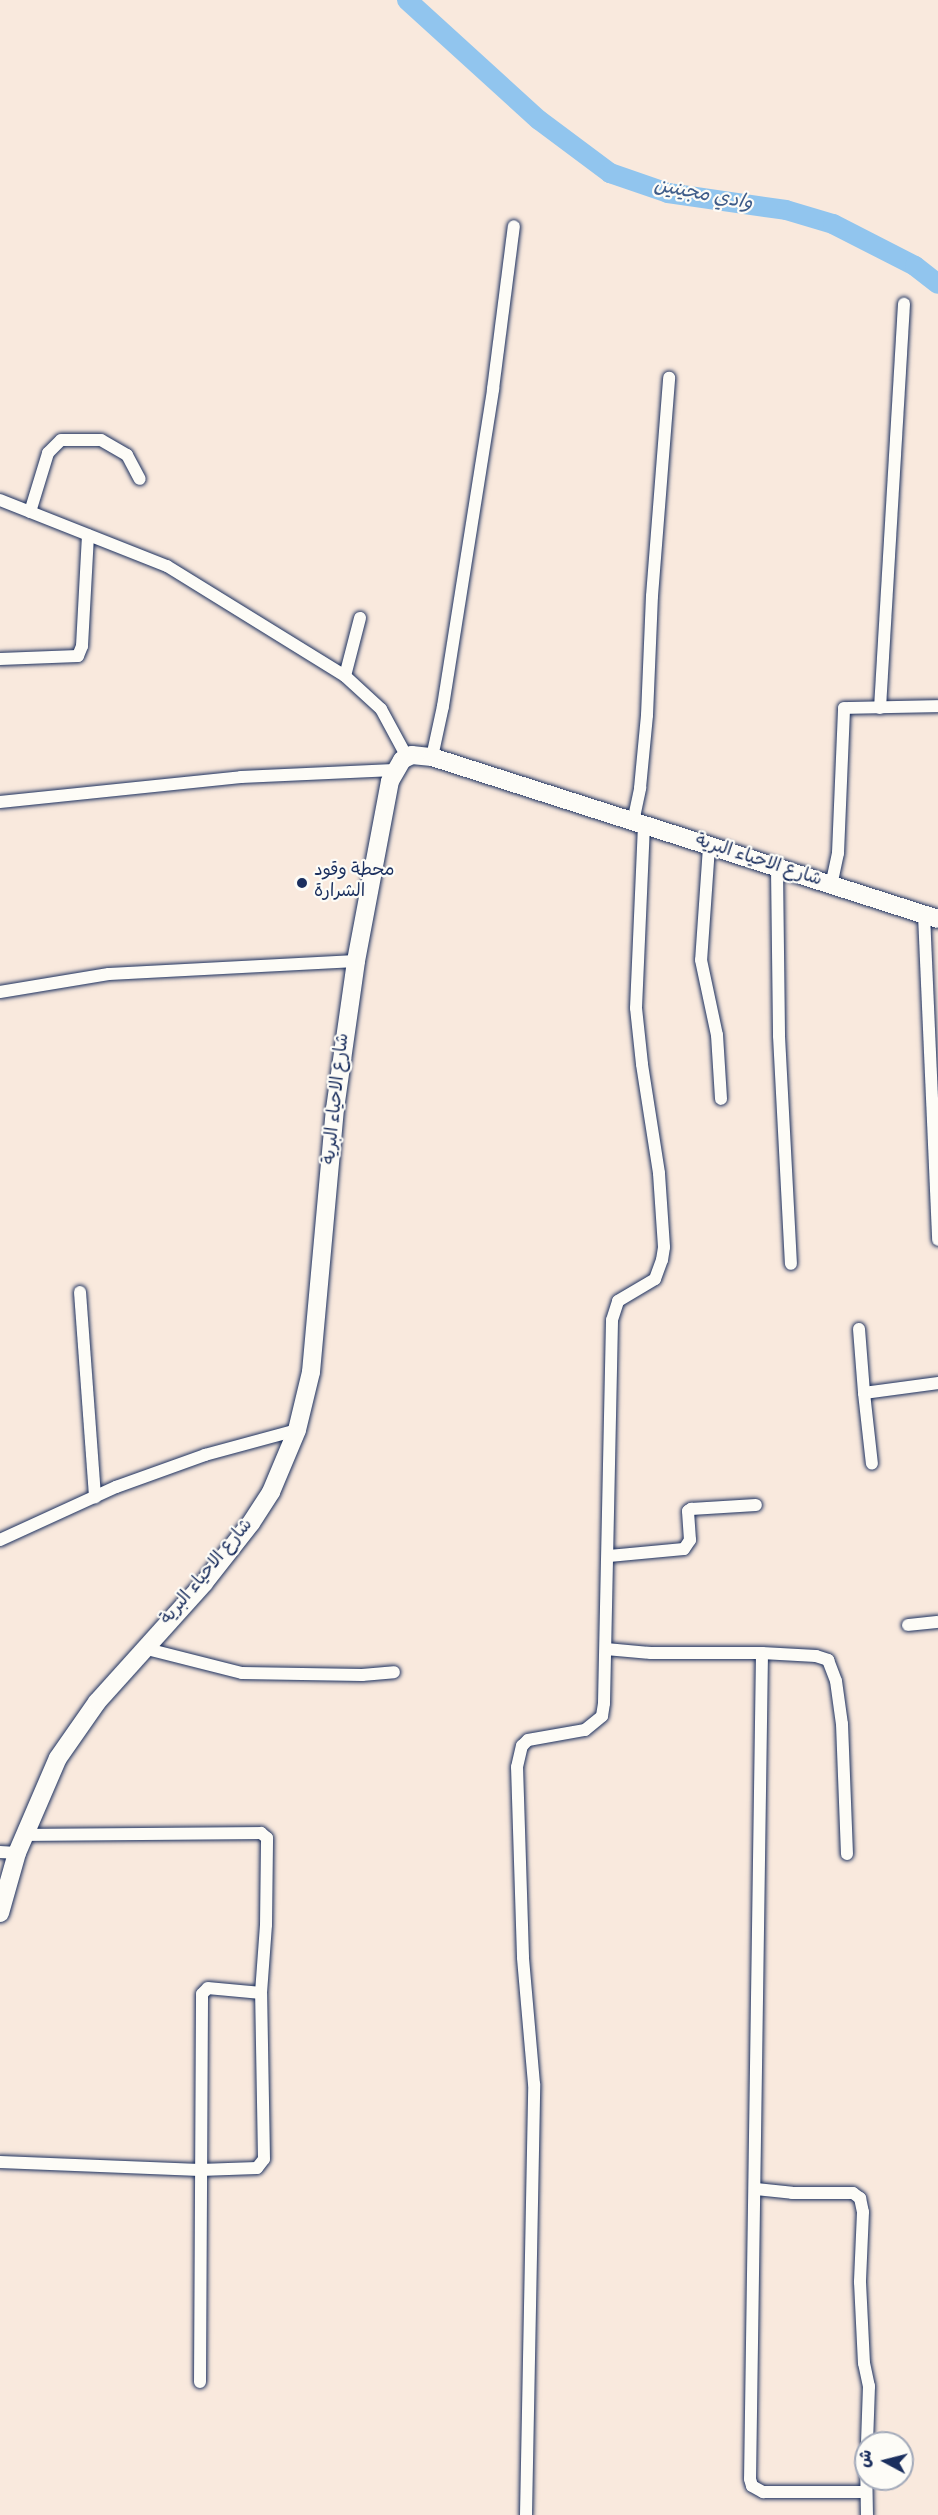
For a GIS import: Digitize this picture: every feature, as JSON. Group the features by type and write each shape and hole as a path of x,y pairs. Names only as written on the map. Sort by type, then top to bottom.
{"main road":[{"name":"شارع الاحياء البرية","path":"0,1913 8,1853 24,1835 58,1758 97,1702 204,1583 251,1523 271,1492 297,1430 311,1372 320,1294 335,1109 356,961 401,764 432,757 931,917"}],"street":[{"path":"432,757 443,706 493,389 514,226"},
{"path":"879,708 904,304"},
{"path":"525,2515 534,2084 523,1957 518,1756 528,1740 585,1730 602,1716 609,1556 612,1320 618,1300 655,1280 664,1247 659,1173 636,1008 638,824 647,715 652,596 669,378"},
{"path":"30,512 48,453 61,440 101,440 126,455 140,479"},
{"path":"0,500 167,566 345,676 381,709 401,764 241,777 0,802"},
{"path":"0,659 78,656 82,646 88,535"},
{"path":"345,676 360,618"},
{"path":"831,886 838,853 842,712 844,708 938,706"},
{"path":"709,847 701,960 717,1035 720,1099"},
{"path":"777,869 778,1013 791,1264"},
{"path":"931,917 938,1240"},
{"path":"0,992 109,974 356,961"},
{"path":"80,1292 95,1497"},
{"path":"859,1329 872,1464"},
{"path":"864,1393 938,1383"},
{"path":"0,1540 95,1497 205,1455 297,1430"},
{"path":"609,1556 677,1551 689,1544 688,1511 691,1509 756,1505"},
{"path":"908,1624 938,1622"},
{"path":"144,1648 242,1673 362,1675 394,1672"},
{"path":"606,1649 632,1653 762,1653 822,1656 833,1667 842,1724 847,1854"},
{"path":"762,1653 752,2486 763,2492 865,2492 867,2515"},
{"path":"0,2162 200,2170 257,2168 262,2164 261,1993 266,1925 267,1838 264,1834 24,1835"},
{"path":"200,2382 202,1994 208,1988 261,1993"},
{"path":"756,2189 792,2193 853,2193 860,2198 863,2212 860,2282 863,2351 869,2386 867,2431"}],"waterway":[{"name":"وادي مجينين","path":"407,0 539,120 610,173 668,193 786,210 833,224 915,266 938,284"}],"place":[{"name":"محطة وقود الشرارة","path":"302,883"}]}
